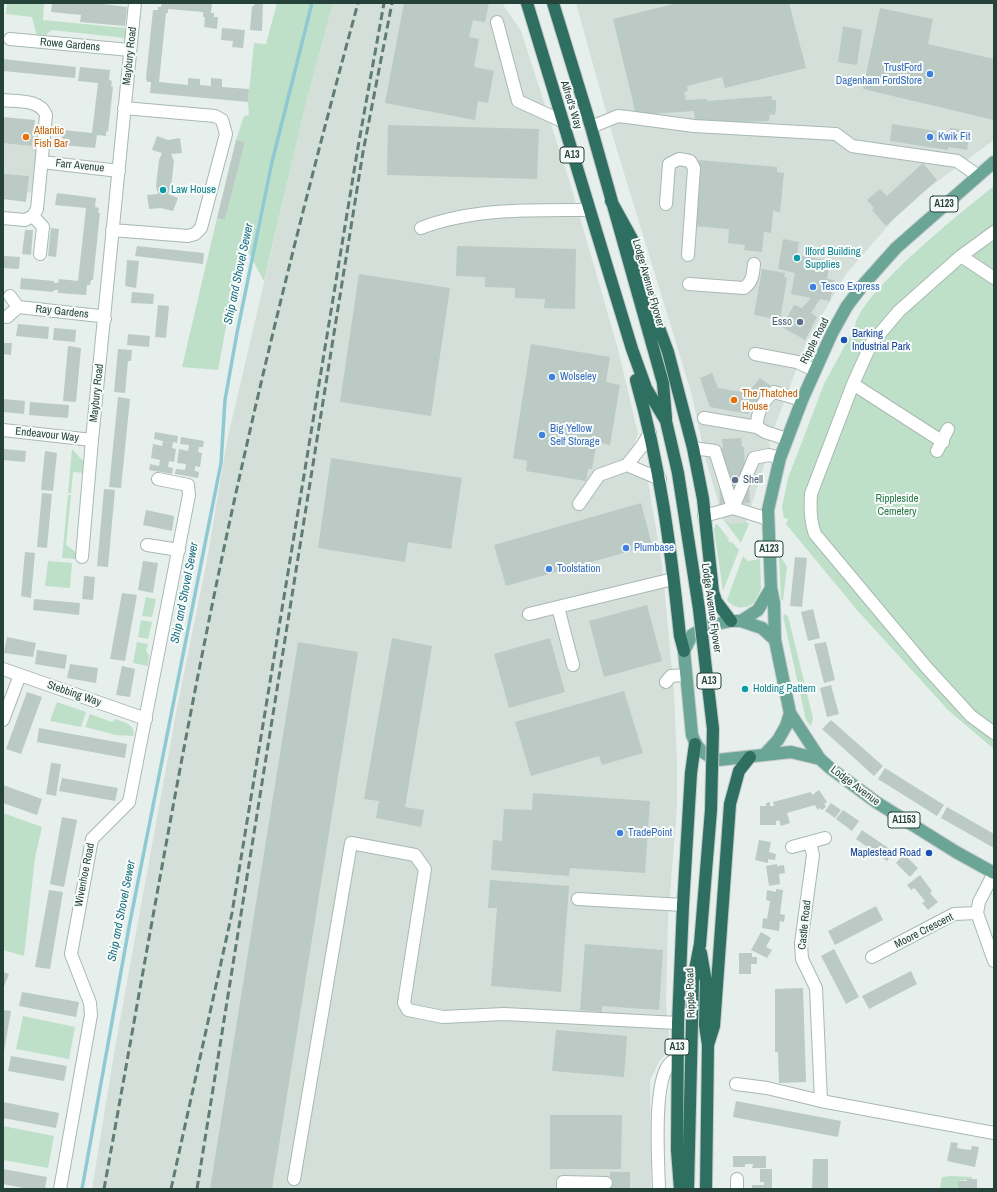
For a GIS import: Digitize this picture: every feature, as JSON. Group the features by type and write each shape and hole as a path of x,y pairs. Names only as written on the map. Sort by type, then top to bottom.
{"highway":[{"name":"Alfred's Way","path":"527,3 588,210 619,307"},
{"name":"Alfred's Way","path":"553,3 591,127 611,201"},
{"name":"Lodge Avenue Flyover","path":"611,201 663,383 666,421 678,472 698,601 713,729 711,810 700,944"},
{"name":"A13","path":"611,201 632,239 655,317 668,352 693,448 704,516 713,592 716,601 736,621"},
{"name":"Lodge Avenue Flyover","path":"619,307 646,388 666,421"},
{"name":"A13","path":"619,307 660,479 680,636 684,651"},
{"name":"A13","path":"680,1189 677,1150 678,1023 683,905 692,766 695,744"},
{"name":"A13","path":"708,1045 714,1026 730,804 739,771 750,757"},
{"name":"Ripple Road","path":"700,944 706,982 705,1025 708,1045 706,1189"},
{"name":"Ripple Road","path":"688,1189 693,980 700,944"}],"main road":[{"name":"Ripple Road","path":"790,713 775,640 768,519 774,477 787,439 814,370 832,333 863,285 896,248 977,175 994,162"},
{"path":"771,588 758,610 736,621 700,629 687,642 684,651 692,735 695,744 706,756 718,760 765,754 778,740 786,726 790,713"},
{"path":"736,621 762,628 775,640"},
{"name":"Lodge Avenue","path":"790,713 820,759 876,802 956,852 994,873"},
{"name":"Lodge Avenue","path":"765,754 791,752 820,759"}],"street":[{"name":"Maybury Road","path":"82,557 112,230 135,3"},
{"path":"497,22 518,101 562,121"},
{"name":"Rowe Gardens","path":"10,39 130,50"},
{"name":"Farr Avenue","path":"3,100 38,104 44,109 46,115 37,209 33,216"},
{"path":"112,230 188,236 195,234 201,228 226,134 222,120 215,116 124,108"},
{"path":"591,127 618,116 694,126 836,134 852,146 957,161 977,175"},
{"path":"666,204 669,164 679,159 690,161 694,168 688,255"},
{"name":"Farr Avenue","path":"42,162 119,171"},
{"path":"421,228 442,220 500,211 588,210"},
{"path":"3,218 25,220 33,216 43,227 40,254"},
{"path":"994,232 961,256 899,310 871,344 853,384 811,494 811,524 815,534 927,668 971,716 994,733"},
{"path":"961,256 994,278"},
{"path":"689,284 744,288 752,279 754,264"},
{"path":"7,317 18,307 10,296"},
{"name":"Ray Gardens","path":"18,307 100,316 105,319"},
{"path":"754,354 797,362 814,370"},
{"path":"853,384 940,447 948,429"},
{"path":"757,427 757,421 763,406 768,396 774,392 802,400"},
{"path":"704,418 757,427 765,432 787,439"},
{"name":"Endeavour Way","path":"3,430 92,440"},
{"path":"579,504 599,475 627,465 650,433"},
{"path":"693,448 715,451 733,508"},
{"path":"733,508 754,458 769,455 780,458"},
{"path":"627,465 660,479"},
{"name":"Wivenhoe Road","path":"60,1189 91,1014 90,1003 71,954 92,839 129,802 179,550 189,487 185,484 158,479"},
{"path":"704,516 733,508 768,519"},
{"path":"147,545 179,550"},
{"path":"529,614 673,579"},
{"path":"558,607 573,665"},
{"name":"Stebbing Way","path":"3,669 146,719"},
{"path":"3,720 20,675"},
{"path":"666,682 670,676 686,675"},
{"path":"792,848 825,838"},
{"name":"Castle Road","path":"810,842 813,855 801,943 802,959 816,988 821,1101"},
{"path":"294,1179 351,843 415,855 425,869 404,1003 408,1010 443,1017 504,1014 678,1023"},
{"path":"994,873 979,902 977,913 987,936 994,960"},
{"path":"578,899 683,905"},
{"name":"Moore Crescent","path":"872,957 954,914 977,913"},
{"path":"659,1189 659,1089 663,1072 670,1062 677,1060"},
{"path":"741,1081 768,1084 821,1101 994,1133"},
{"path":"563,1189 563,1182 606,1183"}],"shaded area":[{"path":"333,3 502,3 521,31 570,183 618,349 638,434 634,444 641,477 648,481 662,565 674,691 677,765 677,806 668,919 666,1005 669,1035 668,1052 660,1060 650,1080 651,1189 92,1189 115,1048 177,708 207,560 227,441 305,107"},
{"path":"576,3 994,3 994,140 908,203 846,274 807,341 769,442 770,447 746,522 732,524 723,519 706,460 691,392 613,137"},
{"path":"3,126 41,130 35,193 3,190"}],"green space":[{"path":"7,3 44,3 43,20 125,28 125,38 52,30 42,38 36,33 32,17 6,14"},
{"path":"277,3 333,3 305,107 264,281 242,241 218,370 182,367 217,218 225,220 245,142 236,140 244,116 249,115 248,102 254,43 266,44"},
{"name":"Rippleside Cemetery","path":"994,186 994,749 949,711 857,610 786,524 788,519 784,518 782,507 788,478 824,384 855,327 861,312 874,294 915,253 960,213"},
{"path":"72,449 82,460 86,461 85,473 73,472 71,493 68,493"},
{"path":"68,495 71,495 66,545 77,553 76,559 62,558"},
{"path":"723,519 732,524 746,522 749,524 741,543"},
{"path":"717,524 729,539 728,541 733,543 739,550 723,591 714,530 715,525"},
{"path":"779,554 787,567 783,600 781,600"},
{"path":"743,556 748,561 760,559 761,589 754,603 747,607 739,608 727,600"},
{"path":"48,561 72,563 70,588 45,586"},
{"path":"146,597 156,599 152,617 142,616"},
{"path":"785,614 788,616 813,718 811,726 806,720 783,616"},
{"path":"141,620 152,622 148,639 138,637"},
{"path":"137,642 148,644 146,651 149,656 148,666 133,663"},
{"path":"57,702 86,712 81,727 50,721"},
{"path":"90,714 112,722 116,719 126,723 133,729 134,736 116,735 85,727"},
{"path":"3,813 42,827 35,858 24,956 3,950"},
{"path":"23,1016 75,1027 69,1059 16,1049"},
{"path":"3,1126 54,1136 48,1168 3,1160"},
{"path":"942,1177 972,1177 972,1179 958,1181 958,1189 940,1189"}],"building":[{"path":"52,3 95,3 127,7 125,26 80,22 81,15 51,12"},
{"path":"162,3 212,3 211,13 214,13 214,17 218,17 217,29 204,27 205,17 203,17 203,12 168,9 168,13 166,13 159,82 188,85 188,78 200,79 200,85 211,86 211,78 222,79 222,87 249,89 248,102 150,93 151,82 147,82 146,78 153,10 158,10 158,7 161,7"},
{"path":"255,3 263,3 262,31 250,30 252,6 254,6"},
{"path":"404,3 489,3 485,22 473,20 469,37 479,39 474,67 494,71 488,103 478,101 475,120 385,103"},
{"path":"678,3 789,3 806,68 725,88 722,77 687,86 688,91 684,92 686,100 707,99 707,101 772,96 772,100 776,100 776,108 775,115 770,114 769,121 701,123 695,122 694,111 636,115 613,19"},
{"name":"TrustFord Dagenham FordStore","path":"880,8 933,19 928,44 994,59 994,120 863,89"},
{"path":"843,26 862,30 857,65 838,62"},
{"path":"222,28 245,30 243,48 232,47 233,41 221,40"},
{"path":"3,59 76,67 75,78 3,71"},
{"path":"80,67 110,70 109,80 112,81 111,86 113,87 108,132 106,131 106,136 97,135 95,148 62,145 63,130 92,133 98,83 78,81"},
{"path":"3,117 35,120 32,146 3,143"},
{"name":"Kwik Fit","path":"892,124 949,133 950,128 970,131 967,150 948,147 948,150 890,141"},
{"path":"388,125 539,129 537,179 387,175"},
{"path":"157,136 168,140 180,138 182,153 171,154 174,161 171,187 168,194 178,198 173,211 161,208 149,209 147,195 158,194 156,186 159,160 162,153 152,150"},
{"path":"236,140 245,142 225,220 217,218"},
{"path":"699,160 777,167 777,172 784,173 780,212 773,211 771,233 764,232 762,252 744,250 745,245 728,243 729,229 693,226"},
{"path":"923,163 937,180 886,226 872,210 874,208 867,200 880,189 887,196"},
{"path":"3,174 29,176 26,202 3,199"},
{"path":"57,193 96,198 95,207 99,208 98,213 100,213 93,280 91,280 90,285 87,285 86,295 58,293 58,290 54,290 53,292 20,289 21,278 54,281 54,283 58,283 59,279 78,281 86,208 55,205"},
{"path":"51,228 59,229 56,257 48,256"},
{"path":"25,230 33,230 31,255 22,254"},
{"path":"783,239 799,242 797,255 830,261 827,279 834,280 830,301 820,299 811,313 817,317 805,340 782,327 794,305 802,308 811,298 791,294 795,273 778,269"},
{"path":"137,246 204,253 203,264 135,256"},
{"path":"457,246 576,249 575,309 544,308 545,299 515,298 515,288 485,287 485,277 456,276"},
{"path":"3,256 20,257 19,269 3,268"},
{"path":"127,260 139,261 136,288 125,286"},
{"path":"762,269 785,273 784,277 787,278 780,320 754,315"},
{"path":"359,274 450,288 431,416 340,402"},
{"path":"132,292 154,294 153,304 131,303"},
{"path":"158,305 169,306 166,338 155,337"},
{"path":"18,324 49,327 48,339 16,336"},
{"path":"54,328 76,330 75,342 53,340"},
{"path":"128,334 150,336 149,347 127,345"},
{"path":"3,343 12,343 11,355 3,354"},
{"path":"531,344 610,357 606,382 620,385 610,445 597,442 592,469 588,469 586,481 526,471 527,461 513,458"},
{"path":"68,346 81,348 76,402 63,401"},
{"path":"118,349 132,350 131,361 128,361 125,393 114,392"},
{"name":"The Thatched House","path":"712,373 718,388 748,393 760,378 771,386 748,414 710,407 700,378"},
{"path":"118,397 130,399 121,488 109,487"},
{"path":"3,399 25,401 24,414 3,412"},
{"path":"30,402 69,405 68,418 29,415"},
{"path":"155,432 178,436 177,443 173,442 172,448 176,449 174,462 169,461 168,467 173,468 172,474 149,470 150,464 159,466 160,460 151,458 153,444 162,446 163,441 154,439"},
{"path":"181,437 204,441 203,447 199,447 198,452 202,453 200,467 195,466 195,471 199,472 198,478 175,474 176,469 185,470 186,464 177,463 179,449 188,451 189,445 180,444"},
{"path":"741,438 742,447 744,447 745,470 748,470 750,503 720,505 719,472 722,472 722,439"},
{"path":"4,449 26,451 25,462 3,460"},
{"path":"45,451 57,453 53,491 41,490"},
{"path":"331,458 462,478 451,549 408,542 405,562 318,548"},
{"path":"104,489 115,490 108,567 97,566"},
{"path":"42,493 52,494 47,548 37,547"},
{"path":"641,503 652,545 506,586 494,545"},
{"path":"146,510 174,516 172,531 143,525"},
{"path":"25,552 35,553 31,598 21,596"},
{"path":"795,557 807,558 802,607 790,606"},
{"path":"143,561 158,563 153,593 138,590"},
{"path":"84,576 95,577 93,600 82,599"},
{"path":"122,593 137,595 125,661 110,659"},
{"path":"34,599 80,603 79,615 33,610"},
{"path":"647,605 662,661 604,677 589,621"},
{"path":"813,609 820,638 808,641 801,612"},
{"path":"7,637 36,643 33,657 4,653"},
{"path":"392,638 432,646 405,807 424,810 421,827 376,818 379,801 364,799"},
{"path":"550,638 565,692 509,708 494,654"},
{"path":"298,642 358,652 272,1189 210,1189"},
{"path":"826,642 835,680 824,683 814,644"},
{"path":"37,650 67,655 65,669 35,664"},
{"path":"70,664 98,668 96,683 67,678"},
{"path":"122,666 135,669 130,697 116,695"},
{"path":"831,685 839,714 827,717 820,688"},
{"path":"624,691 643,753 602,765 599,756 531,776 515,722"},
{"path":"27,692 42,697 21,754 6,749"},
{"path":"831,720 883,766 874,776 822,729"},
{"path":"39,728 127,744 125,758 37,742"},
{"path":"51,763 61,764 56,796 46,794"},
{"path":"885,768 944,805 937,816 878,779"},
{"path":"62,778 118,788 115,801 59,791"},
{"path":"3,785 42,799 37,815 3,803"},
{"path":"819,790 827,802 824,804 826,807 822,810 820,808 818,810 815,805 787,813 790,823 781,826 779,820 776,821 776,825 760,825 760,806 766,806 766,803 770,802 770,806 774,806 773,802 811,792 812,795"},
{"path":"533,793 650,801 645,873 570,868 569,876 491,870 493,840 502,841 504,809 532,810"},
{"path":"831,803 841,810 835,818 825,811"},
{"path":"947,807 994,834 994,848 941,818"},
{"path":"843,810 859,821 852,831 836,819"},
{"path":"62,817 77,820 64,887 50,884"},
{"path":"862,830 894,852 887,861 856,839"},
{"path":"759,840 771,842 769,852 776,854 775,860 768,859 768,863 755,860"},
{"path":"904,854 918,868 910,877 896,863"},
{"path":"777,864 777,866 784,865 785,873 779,874 780,884 769,886 766,866"},
{"path":"920,875 932,891 930,893 938,902 928,910 922,903 925,901 916,890 914,888 911,890 907,885"},
{"path":"490,880 569,886 561,992 491,986 497,908 488,908"},
{"path":"776,889 783,890 780,914 785,915 784,922 780,921 779,931 762,928 763,918 767,919 770,901 766,900 767,890 776,892"},
{"path":"49,890 63,892 50,969 35,967"},
{"path":"876,906 883,920 835,945 828,931"},
{"path":"761,932 771,938 766,947 772,950 767,958 751,950"},
{"path":"585,944 663,950 659,1010 602,1006 602,1012 580,1010"},
{"path":"834,949 859,997 846,1004 821,956"},
{"path":"739,953 752,953 752,957 757,957 757,964 751,964 751,974 739,974"},
{"path":"911,971 917,984 869,1009 862,996"},
{"path":"3,972 9,974 3,989"},
{"path":"803,988 806,1082 779,1083 778,1052 775,1052 775,989"},
{"path":"22,992 79,1002 76,1017 19,1006"},
{"path":"3,1010 11,1011 4,1051 3,1051"},
{"path":"556,1030 627,1036 624,1077 552,1071"},
{"path":"11,1056 67,1066 64,1081 8,1071"},
{"path":"736,1101 841,1121 838,1137 733,1117"},
{"path":"3,1102 59,1113 56,1128 3,1118"},
{"path":"550,1115 622,1115 621,1169 550,1169"},
{"path":"951,1142 958,1143 957,1148 971,1150 972,1146 979,1147 975,1167 947,1161"},
{"path":"733,1156 766,1156 766,1168 752,1168 753,1164 745,1164 745,1167 733,1167"},
{"path":"813,1159 828,1159 828,1189 812,1189"},
{"path":"3,1169 47,1177 45,1189 29,1189 3,1184"},
{"path":"760,1169 772,1169 772,1189 752,1189 752,1185 764,1185 764,1182 760,1182"},
{"path":"610,1172 630,1172 630,1189 610,1189"},
{"path":"967,1179 977,1179 977,1189 958,1189 958,1181 967,1181"}],"waterway":[{"name":"Ship and Shovel Sewer","path":"82,1189 129,927 221,463 225,400 237,333 272,162 312,3"}],"railway":[{"path":"104,1189 177,788 224,548 254,411 287,274 358,3"},
{"path":"171,1189 232,913 358,147 384,3"},
{"path":"197,1189 363,152 392,3"}],"place":[{"name":"TrustFord Dagenham FordStore","path":"930,74"},
{"name":"Atlantic Fish Bar","path":"26,137"},
{"name":"Kwik Fit","path":"930,137"},
{"name":"Law House","path":"163,190"},
{"name":"Ilford Building Supplies","path":"797,258"},
{"name":"Tesco Express","path":"813,287"},
{"name":"Esso","path":"800,322"},
{"name":"Barking Industrial Park","path":"844,340"},
{"name":"Wolseley","path":"552,377"},
{"name":"The Thatched House","path":"734,400"},
{"name":"Big Yellow Self Storage","path":"542,435"},
{"name":"Shell","path":"735,480"},
{"name":"Plumbase","path":"626,548"},
{"name":"Toolstation","path":"549,569"},
{"name":"Holding Pattern","path":"745,689"},
{"name":"TradePoint","path":"620,833"},
{"name":"Maplestead Road","path":"929,853"}]}
